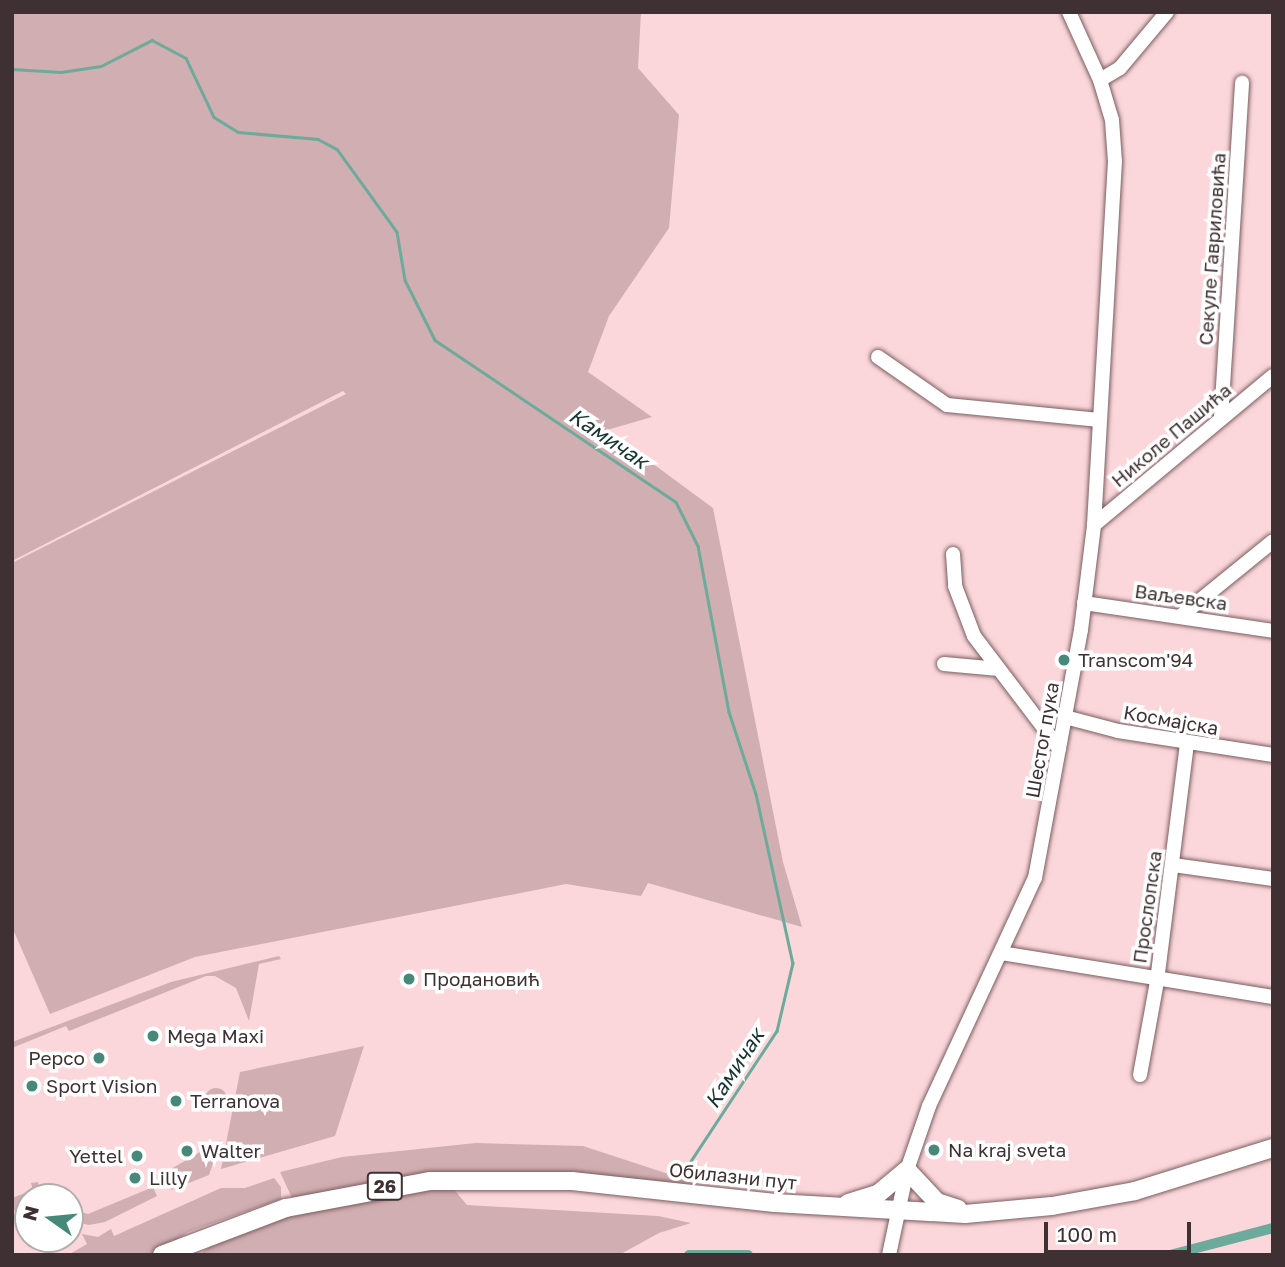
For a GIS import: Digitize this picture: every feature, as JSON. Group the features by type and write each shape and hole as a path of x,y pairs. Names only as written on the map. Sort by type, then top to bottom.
{"main road":[{"name":"Обилазни пут","path":"162,1255 327,1197 470,1178 572,1181 898,1213 971,1213 1135,1191 1273,1148"},
{"path":"837,1207 878,1194 907,1170 937,1202 971,1213"}],"street":[{"name":"Шестог пука","path":"889,1255 907,1170 938,1084 1023,910 1043,849 1084,603 1094,525 1115,162 1112,120 1100,80 1069,12"},
{"path":"1100,80 1120,68 1167,12"},
{"name":"Секуле Гавриловића","path":"1220,418 1242,83"},
{"path":"878,357 947,405 1099,420"},
{"name":"Николе Пашића","path":"1094,525 1220,418 1271,380"},
{"path":"1182,615 1273,541"},
{"path":"953,554 962,613 1059,748"},
{"name":"Ваљевска","path":"1084,603 1182,615 1273,631"},
{"path":"944,664 999,668"},
{"name":"Космајска","path":"1065,717 1187,743 1273,755"},
{"name":"Прослопска","path":"1140,1075 1157,981 1187,743"},
{"path":"1173,865 1273,879"},
{"path":"1001,953 1157,981 1273,997"}],"shaded area":[{"path":"12,12 641,12 638,68 679,115 669,228 609,316 588,372 652,417 607,430 713,508 783,862 802,927 648,883 641,896 566,884 195,957 50,1014 12,927 12,563 346,394 343,391 12,561"},
{"path":"279,956 281,959 259,964 249,1021 236,988 215,976 206,976 69,1031 66,1026 12,1048 12,1042 171,982"},
{"path":"364,1046 335,1136 221,1169 240,1072"},
{"path":"216,1088 224,1091 227,1099 224,1107 216,1110 208,1107 205,1099 208,1091"},
{"path":"221,1140 209,1175 171,1190 164,1173"},
{"path":"476,1143 583,1146 699,1184 420,1175 292,1198 280,1172 342,1157"},
{"path":"274,1178 281,1187 281,1199 188,1232 153,1255 68,1255 84,1253 84,1246 87,1244 84,1234 98,1237 111,1229 114,1236 221,1188 245,1188"},
{"path":"153,1187 157,1196 105,1222 84,1224 84,1213 88,1214"},
{"path":"452,1187 467,1205 658,1216 691,1223 659,1233 619,1255 199,1255 229,1232 335,1200"}],"waterway":[{"name":"Камичак","path":"12,69 61,72 101,66 152,40 186,58 214,117 238,132 318,139 337,149 397,232 405,280 435,340 676,502 698,546 729,712 756,794 793,963 777,1031 690,1163"},
{"path":"1170,1255 1273,1228"},
{"path":"689,1255 748,1255"}],"place":[{"name":"Transcom'94","path":"1064,660"},
{"name":"Продановић","path":"409,979"},
{"name":"Mega Maxi","path":"153,1036"},
{"name":"Pepco","path":"99,1058"},
{"name":"Sport Vision","path":"32,1086"},
{"name":"Terranova","path":"176,1101"},
{"name":"Na kraj sveta","path":"934,1150"},
{"name":"Walter","path":"187,1151"},
{"name":"Yettel","path":"137,1156"},
{"name":"Lilly","path":"135,1178"}]}
